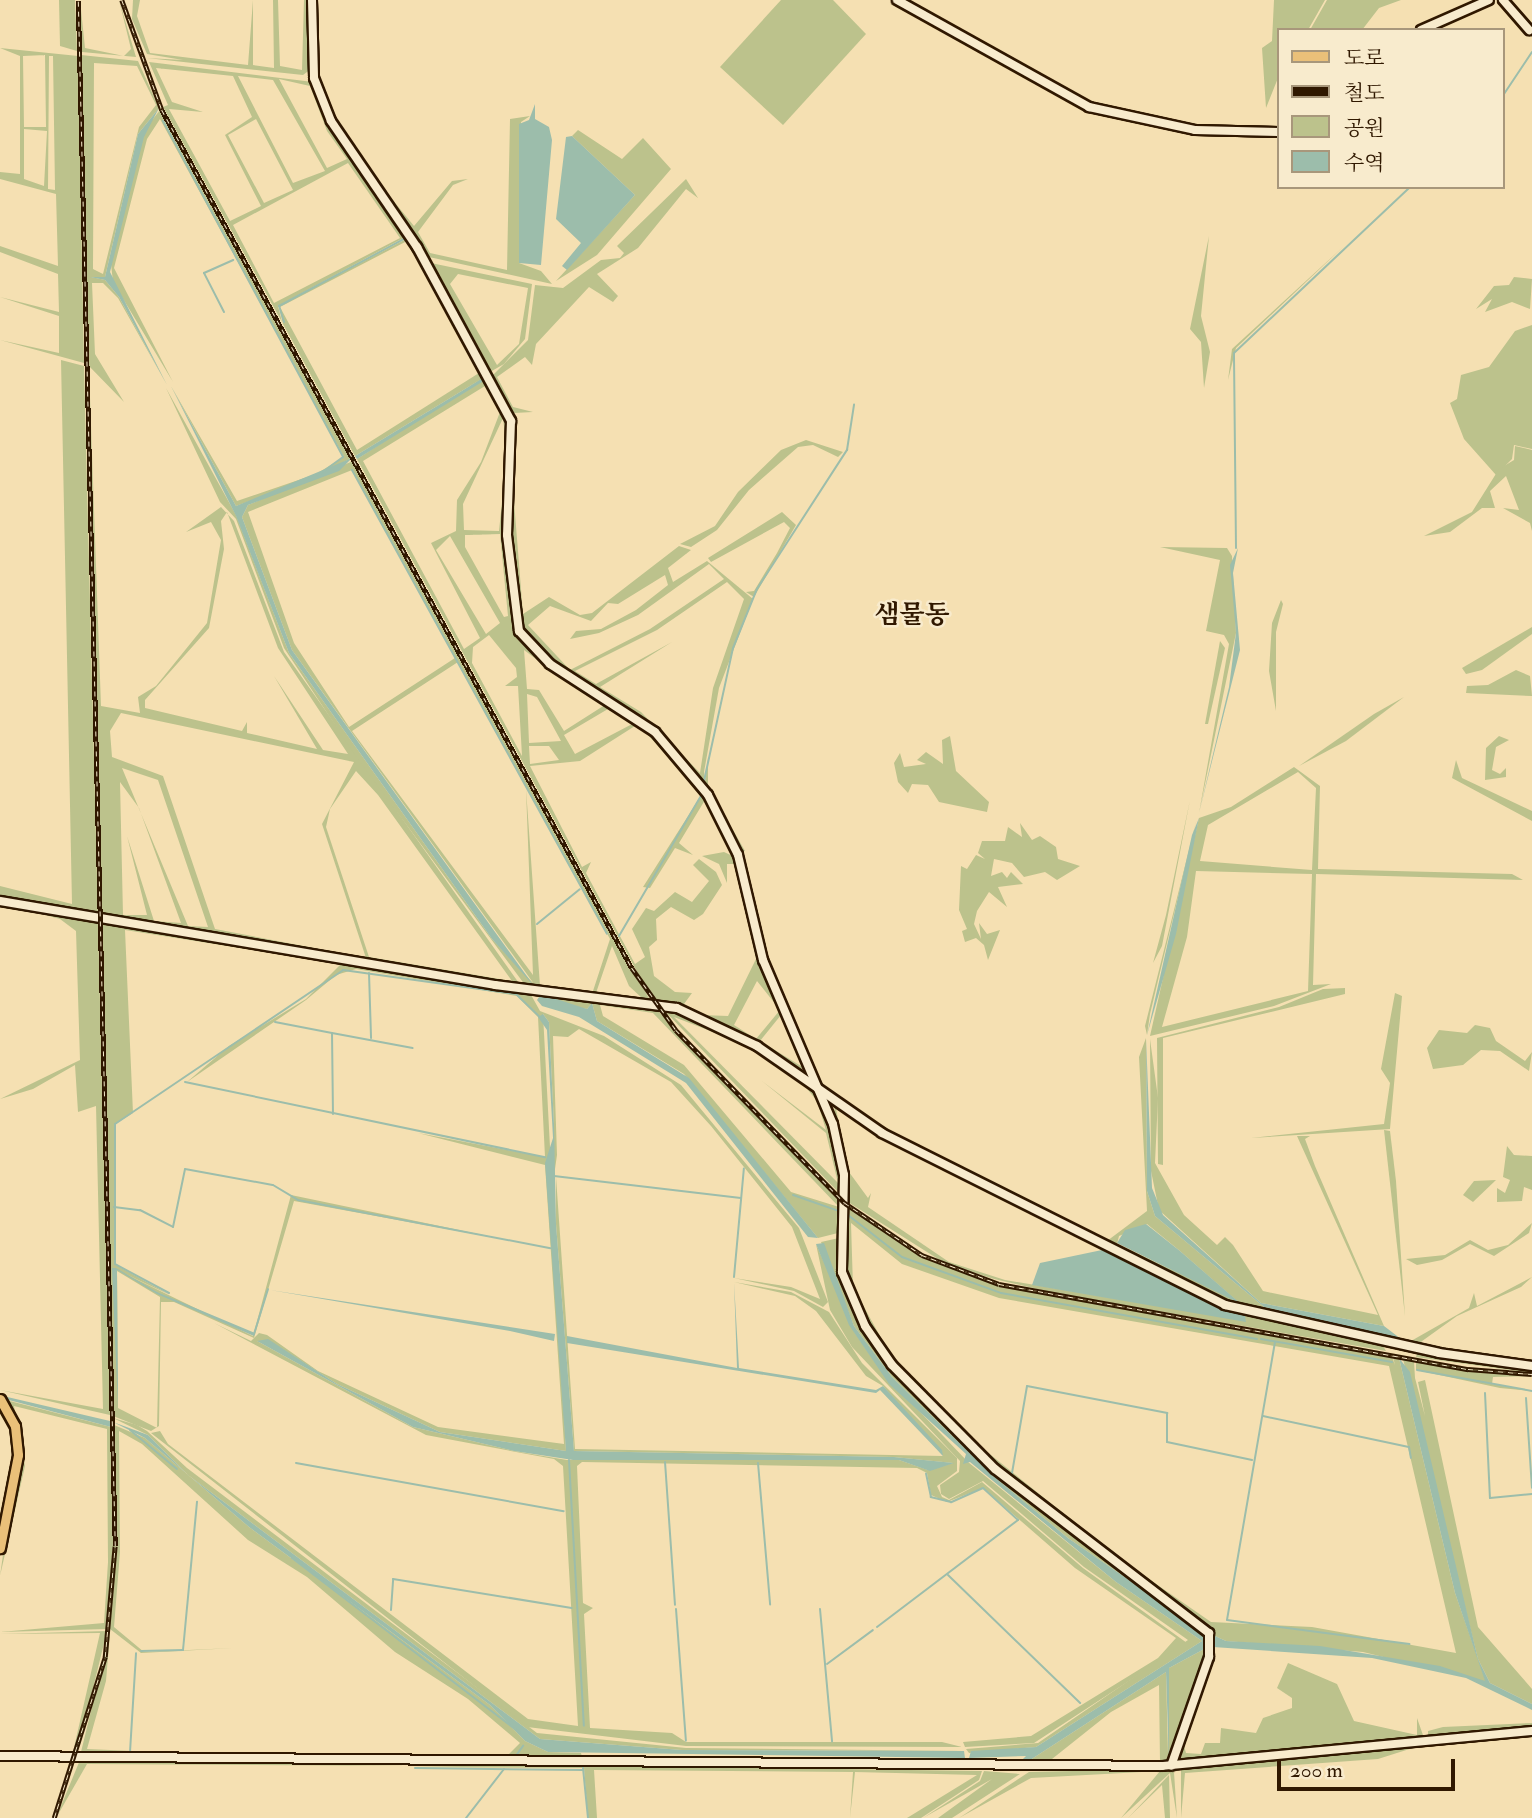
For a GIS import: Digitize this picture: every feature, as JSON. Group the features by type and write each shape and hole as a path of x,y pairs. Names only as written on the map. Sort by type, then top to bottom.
{"main road":[{"path":"312,0 314,78 331,121 417,247 511,421 506,535 519,631 550,664 634,713 708,794 738,856 763,960 823,1087 844,1175 842,1272 864,1326 892,1365 995,1469 1203,1626 1210,1645 1168,1766"},
{"path":"897,0 1089,107 1195,130 1276,132"},
{"path":"1426,28 1489,0"},
{"path":"1503,0 1529,30"},
{"path":"0,901 481,983 677,1007 720,1024 823,1087 875,1129 1225,1305 1398,1344 1532,1366"},
{"path":"0,1399 15,1426 18,1455 0,1548"},
{"path":"0,1756 1012,1768 1168,1766 1532,1731"}],"green space":[{"path":"59,0 75,0 77,51 60,46"},
{"path":"80,0 85,48 123,56 82,52"},
{"path":"119,0 136,57 124,56 131,49"},
{"path":"133,0 140,0 137,16 150,53 248,65 253,0 253,65 274,68 273,0 278,0 280,66 302,70 304,0 309,0 311,69 303,75 147,58 183,60 147,54 132,19"},
{"path":"781,0 833,0 866,34 783,125 720,67"},
{"path":"1274,0 1325,0 1309,28 1276,28 1276,83 1266,108 1262,48 1272,41"},
{"path":"1327,0 1401,0 1379,8 1364,28 1311,28"},
{"path":"0,48 78,56 84,363 0,340 59,353 59,316 0,297 59,312 58,274 0,252 0,246 58,266 56,194 0,179 0,172 20,174 20,56","holes":["45,55 46,127 24,127 23,56","49,56 53,56 55,190 48,189","24,129 47,131 44,186 24,179"]},
{"path":"81,55 138,61 159,108 138,134 105,277 91,277 105,280 119,297 167,385 118,298 103,283 92,283 95,354 124,402 88,365","holes":["94,63 137,66 156,105 139,127 103,274 93,269"]},
{"path":"149,62 313,82 329,119 407,236 278,306 282,322 163,107 168,105","holes":["156,68 233,76 252,117 225,135 261,206 230,221 169,109 203,112 172,102","238,76 273,80 325,171 293,183","279,79 310,86 327,131 347,159 327,168","256,119 293,190 264,203 228,135","348,163 400,238 274,303 233,225"]},
{"path":"160,110 352,458 302,482 236,506 171,386 237,501 316,474 344,457 160,119 147,139 114,268 173,382 113,282 111,264 122,211 146,128"},
{"path":"530,116 521,122 519,263 541,271 552,284 429,257 387,193 414,226 452,181 468,179 453,185 418,232 430,253 507,270 510,119"},
{"path":"578,130 622,159 643,138 671,169 597,255 556,281 635,195 572,136"},
{"path":"686,179 698,198 686,189 638,248 597,274 618,296 613,302 589,287 536,344 532,365 525,357 497,377 513,407 533,412 514,413 492,376 528,340 535,285 563,288 601,260 620,258 624,253 617,246"},
{"path":"1209,236 1201,316 1210,352 1204,388 1201,342 1190,329"},
{"path":"408,238 507,421 506,447 503,418 463,504 464,530 499,531 506,463 504,542 517,632 552,668 620,707 656,737 699,786 731,847 705,800 679,843 693,855 675,848 650,888 643,887 702,794 638,724 580,761 530,766 582,867 591,862 586,873 635,964 645,957 632,929 646,908 654,911 675,892 692,902 709,881 693,865 699,859 716,872 722,885 703,914 694,920 671,907 656,919 657,940 649,947 654,976 675,992 692,993 684,1004 697,1013 657,1003 641,979 357,459 483,378 355,456 283,324 279,306","holes":["407,241 479,373 357,450 280,307","485,386 500,412 481,462 457,500 456,531 431,543 480,638 464,649 363,461","500,534 508,616 504,617 465,547 465,535","450,536 500,623 486,634 436,550","489,635 516,668 517,677 505,686 518,686 522,756 472,663 473,647","524,650 564,680 608,703 564,731 539,690 527,689","527,694 537,697 561,741 529,743","613,706 636,722 575,754 564,735","529,746 549,746 559,760 530,764"]},
{"path":"1344,246 1236,348 1228,380 1232,349"},
{"path":"431,263 532,284 525,339 504,364 490,372","holes":["458,274 528,288 519,344 497,365 450,284"]},
{"path":"1514,277 1532,279 1530,309 1512,302 1485,312 1492,299 1476,309 1494,286 1509,285"},
{"path":"1532,325 1532,449 1514,445 1512,459 1496,475 1464,439 1450,403 1457,399 1461,375 1489,367 1515,331"},
{"path":"61,360 84,366 98,916 0,899 0,886 72,904"},
{"path":"89,369 101,706 140,713 138,697 156,686 207,623 221,540 211,522 186,532 221,507 226,513 221,521 224,549 209,628 145,700 145,708 242,731 247,722 247,733 317,749 274,676 323,750 348,754 278,648 228,514 234,521 284,652 521,986 102,915","holes":["121,713 354,762 322,824 366,958 215,929 163,776 112,757 110,731","122,768 158,780 208,927 188,926 141,814 181,923 154,921 127,836 147,915 123,915 120,782 138,807","356,771 378,795 512,981 369,957 326,827 330,809"]},
{"path":"166,388 236,515 289,653 492,939 534,984 292,650 242,517 248,505 353,461 651,1002 525,985 357,758 284,648 236,519 220,502","holes":["352,470 457,660 455,658 349,727 294,643 248,512","458,662 610,939 592,994 540,986 526,789 533,975 352,731","612,946 629,986 643,999 596,993"]},
{"path":"806,440 843,452 838,457 813,445 798,447 749,490 717,530 691,547 680,544 715,526 738,492 781,450"},
{"path":"1515,446 1532,450 1532,531 1530,523 1503,508 1519,510 1506,476 1490,491 1495,508 1482,508 1450,532 1424,536 1472,512 1499,469 1514,460"},
{"path":"512,476 523,614 549,597 580,615 592,613 679,546 691,550 668,568 673,582 707,561 753,599 719,688 704,772 705,781 708,758 708,786 745,851 739,851 698,775 655,727 555,663 521,626 511,549","holes":["709,564 724,579 650,629 570,670 528,625 550,606 591,621 608,603 618,604 665,575 668,585 636,610 601,629 576,631 570,639 599,633 638,615","727,582 744,599 713,688 700,773 641,712 600,687 672,642 596,684 575,671 657,630"]},
{"path":"782,512 796,525 754,597 746,592 754,591 777,553 790,528 784,522 711,562 708,558"},
{"path":"1160,547 1227,548 1232,556 1236,633 1199,813 1229,644 1224,635 1206,631 1220,560"},
{"path":"1281,600 1283,604 1276,632 1276,711 1269,671 1272,623"},
{"path":"1532,627 1532,634 1482,670 1466,674 1462,668"},
{"path":"1220,641 1225,648 1208,724 1205,724"},
{"path":"1516,670 1530,676 1532,696 1466,693 1467,686 1488,685"},
{"path":"1404,697 1346,741 1299,766 1374,714"},
{"path":"950,736 956,771 989,802 987,812 939,802 928,785 912,784 908,793 898,782 894,763 900,753 904,767 926,764 917,760 926,752 943,764 942,740"},
{"path":"1499,736 1509,740 1496,747 1492,770 1500,774 1506,768 1506,777 1485,780 1486,748"},
{"path":"1456,760 1462,778 1532,811 1532,821 1452,778"},
{"path":"1294,767 1320,786 1318,869 1512,874 1523,880 1316,874 1313,985 1331,984 1274,1006 1150,1036 1199,818 1231,807","holes":["1298,772 1316,788 1312,870 1200,861 1208,825","1196,871 1312,874 1308,991 1162,1027 1187,937"]},
{"path":"1190,800 1162,946 1153,963 1166,915"},
{"path":"1197,818 1150,1014 1147,1035 1145,1026"},
{"path":"1020,823 1032,840 1040,836 1056,847 1058,859 1080,866 1057,880 1045,872 1024,877 1012,863 994,859 991,876 1002,872 1007,878 1011,872 1023,884 998,887 1007,907 989,892 977,911 974,924 981,939 979,923 987,934 1000,930 988,960 984,945 976,938 965,942 962,931 967,929 959,910 961,866 967,869 976,855 985,859 978,853 982,841 1005,841 1008,827 1022,837"},
{"path":"724,852 735,857 759,958 799,1055 781,1015 760,1041 801,1066 803,1063 806,1071 701,1015 728,1016 756,959 736,864 727,864 727,883 719,864 702,856","holes":["757,981 780,1010 756,1039 734,1025"]},
{"path":"0,903 98,920 110,1415 0,1390 103,1409 96,1106 78,1112 75,1065 33,1089 0,1099 80,1060 76,931 60,919"},
{"path":"102,920 530,993 540,1011 604,1036 681,1085 799,1228 828,1302 823,1307 794,1291 734,1278 791,1287 820,1299 792,1227 711,1126 671,1082 579,1029 568,1037 553,1036 557,1155 554,1176 549,1022 543,1014 566,1451 440,1432 337,1384 276,1345 257,1341 413,1427 514,1451 567,1460 899,1460 928,1470 953,1463 894,1457 574,1451 556,1224 556,1177 575,1449 943,1456 883,1386 866,1376 816,1311 795,1296 734,1282 791,1292 829,1312 862,1363 957,1458 957,1471 937,1486 942,1497 949,1500 982,1482 1083,1568 1187,1643 1034,1743 965,1747 963,1742 1031,1736 1158,1658 1176,1638 1075,1568 983,1488 947,1502 931,1495 927,1473 917,1468 582,1462 577,1466 583,1603 593,1608 584,1614 590,1728 672,1733 686,1742 942,1742 962,1747 686,1746 527,1727 151,1433 160,1431 168,1444 528,1719 578,1726 563,1466 554,1459 426,1435 214,1323 251,1341 254,1338 174,1302 161,1302 157,1427 160,1297 117,1271 118,1408 156,1428 151,1431 113,1416","holes":["125,930 341,964 306,999 229,1046 187,1082 306,1000 336,975 356,969 517,996 538,1017 545,1157 418,1133 545,1165 564,1444 438,1427 318,1371 267,1335 259,1333 254,1338 294,1201 507,1240 291,1195 253,1336 115,1269 170,1295 114,1264 115,1124 133,1113"]},
{"path":"1345,988 1345,994 1163,1038 1163,1165 1158,1164 1157,1038 1279,1007 1323,989"},
{"path":"537,992 656,1009 841,1202 838,1233 818,1238 684,1074 597,1021 592,1003 587,1009 557,1004","holes":["600,1005 653,1013 839,1207 791,1192 684,1065 603,1016"]},
{"path":"1395,993 1402,996 1390,1129 1251,1138 1384,1124 1390,1083 1381,1069"},
{"path":"661,1007 756,1047 822,1096 842,1196","holes":["674,1017 744,1044 803,1084 817,1101 826,1130 762,1081 826,1133 838,1183"]},
{"path":"1475,1025 1490,1028 1496,1041 1525,1061 1532,1052 1529,1071 1500,1051 1481,1050 1463,1065 1433,1069 1427,1048 1439,1030 1467,1033"},
{"path":"1146,1038 1147,1191 1155,1216 1264,1307 1408,1341 1233,1304 1107,1241 1147,1211 1139,1057","holes":["1147,1224 1236,1300 1117,1244 1119,1236"]},
{"path":"1150,1039 1158,1098 1155,1163 1184,1215 1217,1245 1225,1237 1263,1291 1378,1315 1297,1136 1310,1136 1305,1139 1315,1166 1384,1326 1261,1303 1159,1210 1151,1171"},
{"path":"839,1105 887,1140 836,1109 849,1172 868,1198 871,1193 868,1207 949,1262 1005,1280 1246,1321 1052,1222 1234,1311 1382,1344 1386,1351 1050,1292 994,1279 946,1264 848,1202 834,1115 835,1106"},
{"path":"1384,1130 1390,1131 1396,1181 1405,1316"},
{"path":"1507,1146 1514,1155 1532,1156 1532,1190 1524,1187 1522,1201 1497,1202 1497,1188 1505,1193 1510,1180 1503,1177"},
{"path":"1496,1180 1473,1202 1463,1195 1474,1181"},
{"path":"847,1206 921,1257 998,1285 1392,1357 1395,1365 1393,1357 1399,1358 1455,1593 1486,1682 1363,1652 1226,1641 1213,1635 1010,1477 973,1441 1120,1559 1211,1622 1312,1627 1456,1653 1389,1366 999,1298 902,1264 851,1223 853,1287 891,1356 948,1416 893,1362 852,1293 845,1261"},
{"path":"1532,1223 1529,1233 1494,1256 1470,1244 1442,1260 1417,1265 1406,1259 1445,1255 1470,1240 1488,1250 1508,1245"},
{"path":"839,1238 848,1299 897,1375 984,1462 1206,1633 1068,1538 992,1475 892,1377 854,1326 821,1242"},
{"path":"816,1244 855,1333 881,1371 968,1462 1116,1582 1202,1641 1036,1747 969,1753 966,1749 1038,1743 1188,1640 1084,1567 983,1481 949,1499 941,1494 940,1485 959,1472 960,1461 852,1347 830,1310"},
{"path":"1532,1277 1521,1287 1457,1316 1418,1344 1411,1341 1469,1308 1474,1293 1477,1306"},
{"path":"1418,1350 1532,1368 1532,1373 1416,1357"},
{"path":"1403,1359 1414,1361 1415,1378 1425,1416 1418,1382 1425,1380 1478,1627 1532,1689 1532,1704 1490,1683 1478,1659"},
{"path":"1416,1361 1532,1376 1493,1377 1492,1384 1532,1391 1500,1388 1416,1370"},
{"path":"2,1399 111,1427 113,1553 107,1629 0,1632 104,1623 108,1562 107,1429 14,1406 25,1466 0,1576 19,1442"},
{"path":"113,1418 147,1431 187,1468 537,1733 686,1748 964,1751 682,1750 540,1739 188,1475 148,1435"},
{"path":"114,1425 145,1438 249,1527 490,1705 525,1741 548,1752 581,1753 583,1761 229,1756 508,1755 520,1743 468,1699 395,1652 307,1577 248,1540 142,1444 119,1431 120,1552 114,1627 144,1652 234,1648 141,1653 110,1629"},
{"path":"107,1631 77,1754 0,1754 73,1752 100,1633 0,1634"},
{"path":"110,1633 106,1681 87,1749 225,1755 80,1756"},
{"path":"1208,1647 1171,1762 1160,1763 1159,1685 1111,1712 1052,1759 1151,1764 1024,1764 1166,1672 1168,1754 1169,1668"},
{"path":"1288,1663 1337,1684 1354,1721 1417,1735 1417,1718 1424,1738 1178,1760 1183,1742 1186,1753 1201,1754 1205,1743 1220,1743 1221,1728 1256,1733 1263,1718 1292,1708 1292,1698 1277,1688"},
{"path":"1532,1723 1532,1728 1428,1738 1428,1731 1443,1727"},
{"path":"1419,1746 1378,1759 1185,1773 1181,1818 1181,1768"},
{"path":"80,1760 410,1766 87,1764 56,1818"},
{"path":"510,1765 982,1771 979,1780 921,1818 907,1818 977,1775 855,1772 850,1818 853,1772 594,1770 597,1818 588,1818 584,1768 415,1767"},
{"path":"1161,1769 1174,1772 1177,1818 1170,1773 1121,1818 1160,1771 1031,1778 959,1818 1029,1772"},
{"path":"984,1771 1020,1774 952,1818 938,1818 992,1779 923,1818 980,1781"},
{"path":"1169,1775 1170,1818 1165,1818 1162,1785 1128,1818"}],"water":[{"path":"535,104 535,119 549,127 552,140 541,265 519,263 519,124 529,120"},
{"path":"159,108 144,137 110,272 167,385 119,297 105,280 90,277 105,277 138,134"},
{"path":"572,136 635,195 567,270 562,266 581,243 556,219 566,137"},
{"path":"483,378 482,382 357,459 355,456"},
{"path":"171,386 236,506 352,458 339,471 248,505 242,517 292,650 534,986 492,939 289,653 236,516"},
{"path":"1238,548 1233,573 1240,650 1199,813 1229,687 1236,633 1230,565"},
{"path":"1199,818 1176,934 1147,1035 1192,835"},
{"path":"541,994 587,1009 592,1003 597,1021 689,1078 818,1238 808,1237 686,1083 579,1017 542,1006 537,1000"},
{"path":"543,1014 549,1022 556,1224 574,1451 894,1457 954,1463 930,1471 899,1460 573,1460 514,1451 413,1427 257,1341 268,1339 337,1384 440,1432 566,1451 545,1163 553,1138 547,1030 538,1017"},
{"path":"1146,1038 1152,1188 1163,1215 1261,1303 1384,1326 1401,1339 1264,1307 1155,1216 1147,1191"},
{"path":"1146,1224 1241,1304 1117,1243 1125,1230"},
{"path":"824,1243 854,1326 892,1377 992,1475 1068,1538 1206,1633 1208,1647 1169,1668 1169,1762 1166,1672 1024,1764 1018,1764 1026,1756 969,1758 971,1751 1036,1747 1202,1641 1116,1582 970,1462 963,1464 966,1454 889,1384 849,1325 816,1244"},
{"path":"1102,1250 1245,1316 1246,1322 1032,1285 1040,1263"},
{"path":"112,1268 116,1268 157,1292 255,1333 254,1336 157,1294 117,1270 118,1408"},
{"path":"734,1282 739,1368 876,1390 883,1386 942,1450 943,1456 880,1390 876,1393 567,1343 567,1336 737,1368"},
{"path":"270,1290 555,1334 554,1341 510,1331"},
{"path":"1399,1358 1410,1372 1478,1659 1490,1683 1532,1704 1532,1710 1466,1678 1372,1658 1213,1647 1213,1635 1226,1641 1320,1646 1440,1666 1485,1681 1455,1593"},
{"path":"3,1396 110,1421 111,1427 5,1399"},
{"path":"113,1422 148,1435 187,1474 145,1438"},
{"path":"190,1476 540,1739 682,1750 964,1751 965,1758 548,1752 525,1741 490,1705 249,1527"}],"waterway":[{"path":"1504,94 1532,52"},
{"path":"163,121 343,457 318,475"},
{"path":"1236,548 1234,353 1408,189"},
{"path":"284,322 279,306 406,238"},
{"path":"224,312 204,273 233,260"},
{"path":"704,781 733,648 757,589 847,450 854,405"},
{"path":"352,470 607,934"},
{"path":"619,936 702,794"},
{"path":"537,924 580,889"},
{"path":"169,1293 115,1264 115,1124 343,970 516,994 539,1016"},
{"path":"369,973 371,1038"},
{"path":"275,1022 332,1033 333,1114"},
{"path":"332,1033 413,1048"},
{"path":"185,1082 545,1157"},
{"path":"734,1277 744,1168"},
{"path":"114,1207 140,1210 173,1227 185,1169 273,1185 298,1200 550,1248"},
{"path":"554,1176 741,1198"},
{"path":"793,1195 839,1211"},
{"path":"848,1215 902,1257 1001,1293 1257,1339"},
{"path":"254,1334 268,1289"},
{"path":"1261,1339 1392,1362"},
{"path":"1275,1342 1227,1620 1409,1644"},
{"path":"1417,1370 1532,1391"},
{"path":"1012,1473 1027,1386 1167,1413 1167,1442 1252,1460"},
{"path":"1485,1393 1490,1498 1532,1494"},
{"path":"1526,1398 1532,1488"},
{"path":"1263,1416 1409,1447 1411,1458"},
{"path":"130,1430 177,1469"},
{"path":"569,1460 584,1726"},
{"path":"665,1462 675,1605"},
{"path":"296,1463 564,1511"},
{"path":"758,1463 770,1604"},
{"path":"877,1627 1018,1520 983,1488 951,1502 931,1497 926,1474"},
{"path":"141,1651 183,1650 197,1502"},
{"path":"292,1558 520,1733"},
{"path":"948,1575 1080,1703"},
{"path":"391,1610 393,1579 572,1608"},
{"path":"676,1609 686,1741"},
{"path":"820,1609 832,1741"},
{"path":"827,1664 873,1630"},
{"path":"130,1752 136,1653"},
{"path":"515,1757 523,1746"},
{"path":"415,1768 583,1770"},
{"path":"583,1768 588,1818"},
{"path":"466,1818 504,1769"}],"railway":[{"path":"54,1818 105,1657 115,1546 78,0"},
{"path":"122,0 162,110 632,968 676,1030 845,1203 922,1255 999,1284 1468,1369 1532,1374"}],"district":[{"name":"샘물동","path":"912,616"}]}
